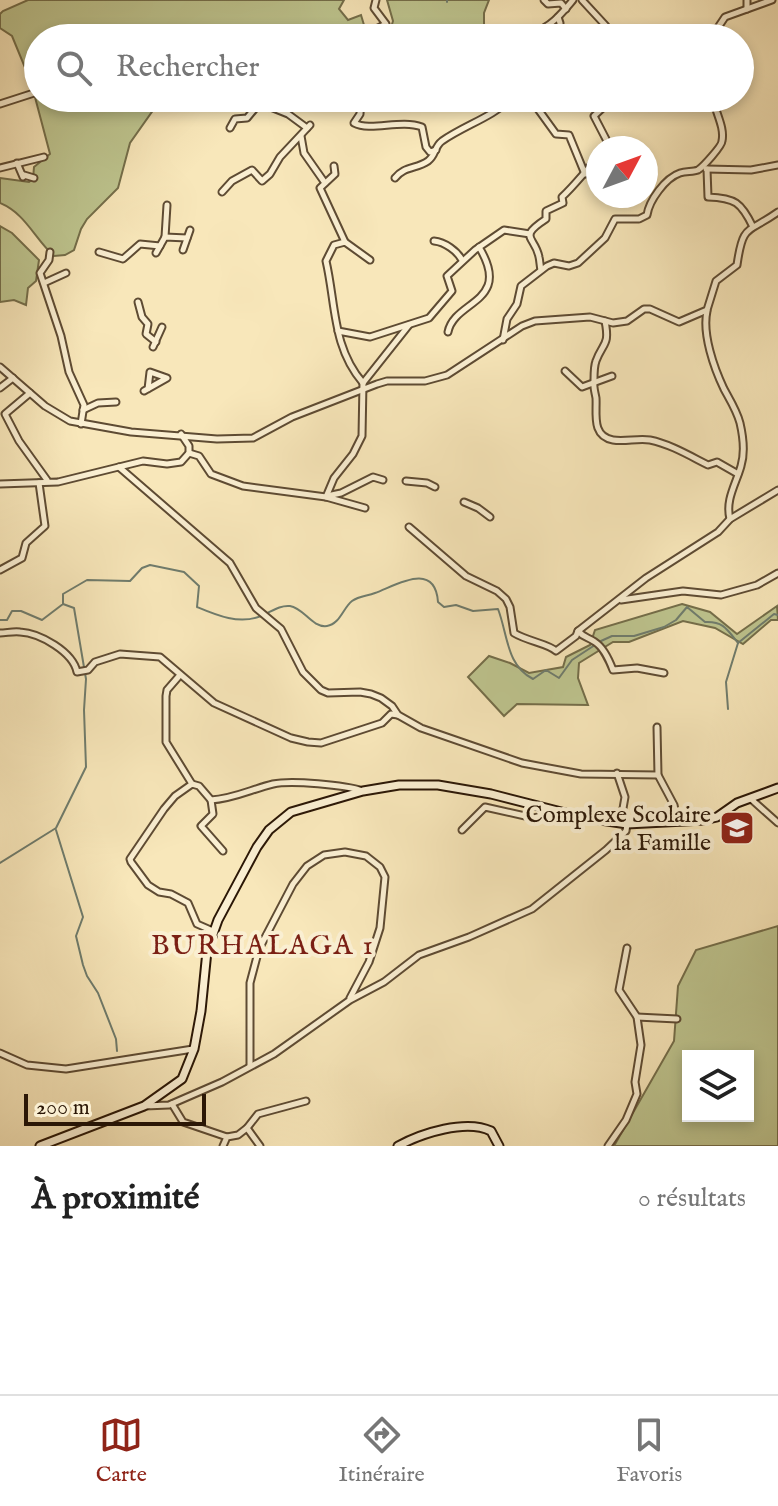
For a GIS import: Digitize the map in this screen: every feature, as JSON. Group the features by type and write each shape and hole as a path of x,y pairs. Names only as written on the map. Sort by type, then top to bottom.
{"street":[{"path":"376,0 374,8 386,24"},
{"path":"544,0 548,4 561,3 566,9"},
{"path":"549,24 573,0"},
{"path":"582,0 602,24"},
{"path":"747,0 747,9"},
{"path":"720,24 725,17 772,0"},
{"path":"558,17 560,24"},
{"path":"0,104 24,96"},
{"path":"230,128 235,119 247,118 252,112"},
{"path":"264,188 280,157 309,126 282,112"},
{"path":"360,112 354,123 360,129 396,123 417,125 422,127 426,147 430,152 436,150"},
{"path":"395,178 404,170 424,164 436,154 440,142 493,112"},
{"path":"540,112 556,134 569,135 585,175"},
{"path":"596,112 595,120 604,136"},
{"path":"717,112 722,144 704,168 708,197 731,199 742,207 753,227"},
{"path":"301,135 304,153 325,183"},
{"path":"0,168 44,157"},
{"path":"17,163 23,177 34,178"},
{"path":"503,340 507,319 517,304 521,286 554,263 569,266 578,263 605,238 615,219 639,219 647,215 648,206 664,183 676,174 704,168 751,170 778,165"},
{"path":"334,166 335,174 320,188 324,201 336,218 345,242 370,260"},
{"path":"222,192 250,169 262,181 270,174"},
{"path":"541,270 539,253 529,239 530,234 535,226 546,219 546,211 563,203 562,197 586,172"},
{"path":"156,253 165,237 167,205"},
{"path":"730,519 727,509 743,450 740,424 722,386 705,320 716,281 737,265 741,238 778,212"},
{"path":"183,250 190,230"},
{"path":"338,331 370,337 429,318 452,290 446,270 504,230 530,234"},
{"path":"165,237 187,238"},
{"path":"434,241 443,242 462,260"},
{"path":"345,242 334,245 326,261 338,331 347,358 363,383"},
{"path":"99,252 123,259 140,244 160,246"},
{"path":"448,332 451,320 480,299 486,290 488,265 479,247"},
{"path":"50,252 49,260 40,273 61,336 69,372 84,405 81,424"},
{"path":"44,283 66,273"},
{"path":"138,302 142,317 148,324 146,334 155,345 162,327"},
{"path":"0,367 60,416 81,424 131,432 217,439 253,438 292,417 387,381 425,381 447,375 522,326 535,321 590,317 613,323 627,321 644,309 650,309 679,322 707,310"},
{"path":"605,321 608,334 605,346 596,359 594,384 597,402 595,417 607,439 648,439 708,465 717,462 738,474"},
{"path":"326,497 334,478 353,454 362,436 363,383 409,324"},
{"path":"565,371 582,387 612,376"},
{"path":"0,388 13,378"},
{"path":"30,393 3,415 48,481"},
{"path":"82,410 98,403 116,402"},
{"path":"0,484 65,482 143,461 181,462 189,453 189,446 181,434"},
{"path":"189,453 199,456 211,474 243,486 326,497 365,508"},
{"path":"119,467 230,563 256,608 281,629 292,652 314,684 328,693 371,694 392,706 398,715"},
{"path":"326,497 373,477 383,480"},
{"path":"406,481 435,487"},
{"path":"0,570 22,558 26,543 45,526 39,483"},
{"path":"409,527 466,576 497,591 506,599 514,633 528,642 550,646 556,651 665,565 778,490"},
{"path":"464,502 490,517"},
{"path":"620,600 683,591 721,595 757,585 778,573"},
{"path":"578,631 584,638 598,642 613,670 637,668 664,673"},
{"path":"0,633 25,632 58,647 76,662 77,672 88,670 95,662 120,654 160,657 223,708 291,738 308,742 321,743 382,723 391,714 421,728 522,763 581,774 658,775"},
{"path":"180,675 167,690 166,742 192,784 199,786 211,800 213,814 201,826 223,851"},
{"path":"657,727 658,775 674,805 677,820"},
{"path":"144,1106 172,1104 222,1082 274,1054 350,1000 384,982 419,955 532,909 624,834 627,824 622,814 625,797 617,773"},
{"path":"211,800 290,782 343,785 363,791"},
{"path":"192,784 164,809 130,859 148,885 188,903 197,924 213,931"},
{"path":"40,1146 52,1144 144,1106 182,1079 194,1049 207,951 213,931 257,847 281,819 301,808 363,791 399,785 438,785 627,824 717,817 737,803 778,788"},
{"path":"751,799 778,823"},
{"path":"462,830 485,807 534,818 544,815 547,809"},
{"path":"250,1066 250,983 259,949 299,875 316,859 345,852 366,856 380,867 385,877 380,928 369,962 350,1000"},
{"path":"608,1146 626,1120 637,1094 635,1082 641,1045 637,1017 619,990 627,948"},
{"path":"637,1017 677,1019"},
{"path":"0,1053 27,1065 66,1069 194,1049"},
{"path":"172,1104 183,1122 227,1137 238,1135 258,1114 306,1101"},
{"path":"398,1146 444,1131 472,1127 491,1131 499,1146"},
{"path":"247,1128 260,1146"},
{"path":"223,1146 227,1137"}],"green space":[{"path":"28,0 344,0 339,9 348,20 361,15 364,24 24,24 24,65 12,36 0,28 0,14"},
{"path":"387,0 489,0 484,24 392,24"},
{"path":"39,112 152,112 130,143 118,188 87,219 74,250 65,255 54,256 17,213 0,203 0,178 29,182 33,179 34,167 50,154"},
{"path":"0,226 12,233 39,260 36,281 28,288 26,305 14,300 0,302"},
{"path":"682,604 710,612 737,634 777,606 778,620 771,620 743,644 715,628 683,621 629,642 613,642 579,663 578,678 588,705 517,704 504,716 468,677 489,656 529,673 563,667 566,657 590,645 595,630"},
{"path":"778,926 778,1146 614,1146 674,1041 678,986 696,950"}],"waterway":[{"path":"0,620 7,620 12,611 21,611 42,620 63,604 63,594 87,580 130,581 142,568 150,565 184,572 199,586 197,607 212,613 244,620 290,606 322,626 335,622 355,599 413,579 422,579 430,582 438,602 444,607 456,605 473,611 498,609 513,658 533,679 546,670 559,678 572,660 601,641 612,636 634,636 664,627 676,620 687,607 705,622 724,627 738,643"},
{"path":"0,863 56,828 86,767 86,679 74,608 63,604"},
{"path":"728,709 726,682 738,643 774,614 778,615"},
{"path":"56,830 83,917 76,936 83,965 98,993 116,1039 117,1051"}],"place":[{"name":"Complexe Scolaire la Famille","path":"737,828"}],"district":[{"name":"BURHALAGA 1","path":"263,944"}]}
